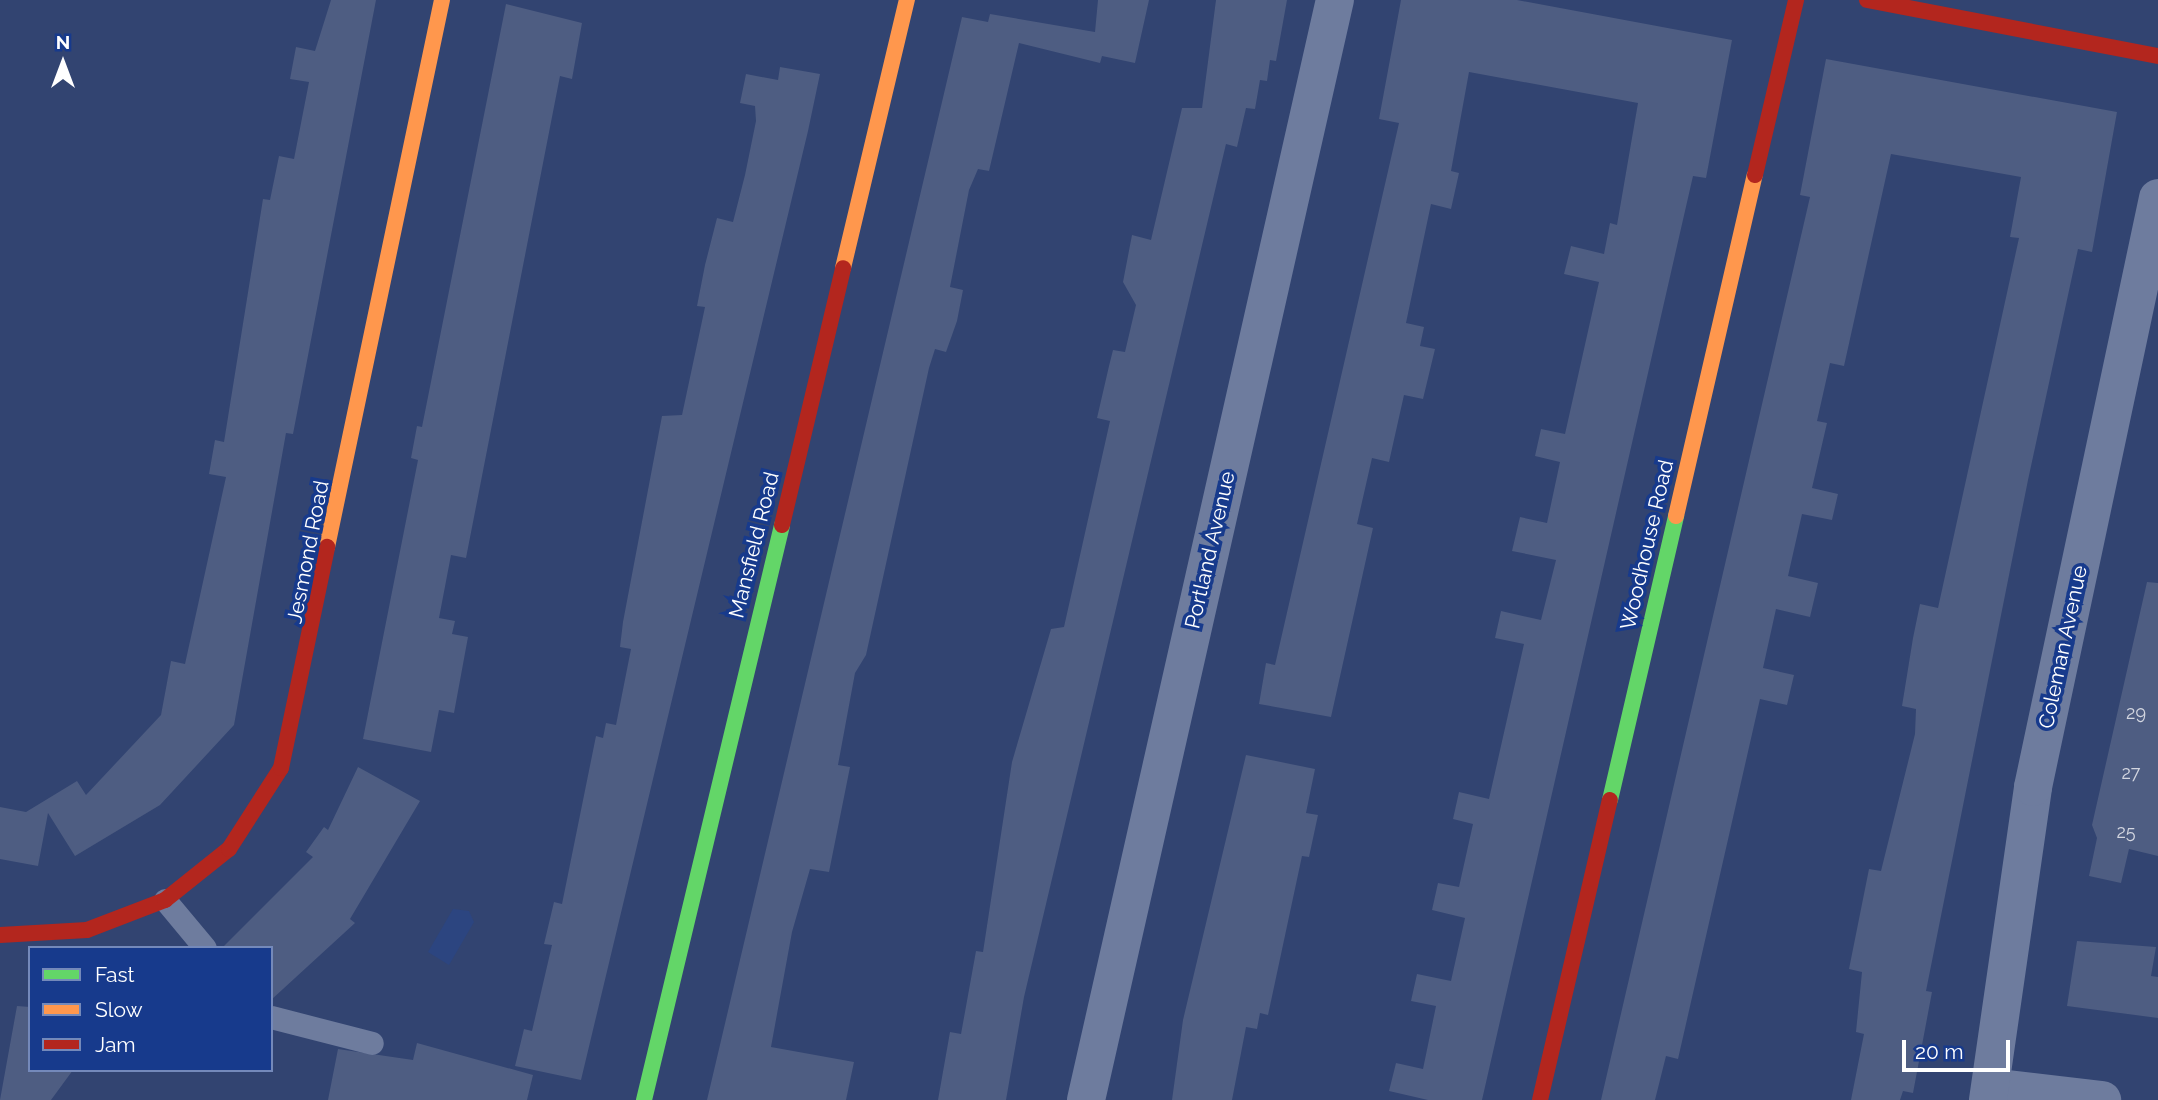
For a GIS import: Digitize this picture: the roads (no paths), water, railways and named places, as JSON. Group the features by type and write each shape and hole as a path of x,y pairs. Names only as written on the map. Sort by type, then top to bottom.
{"street":[{"name":"Jesmond Road","path":"0,935 87,930 165,900 210,868 247,827 291,740 442,0"},
{"name":"Mansfield Road","path":"644,1100 907,0"},
{"name":"Portland Avenue","path":"1086,1100 1335,0"},
{"name":"Woodhouse Road","path":"1540,1100 1796,0"},
{"path":"1888,2 2158,56"},
{"name":"Coleman Avenue","path":"1989,1093 2034,787 2158,198"},
{"path":"1989,1093 2102,1100"}],"lane":[{"path":"165,900 203,946"},
{"path":"273,1018 372,1043"}],"water":[{"path":"453,909 469,911 474,922 449,965 428,952"}]}
